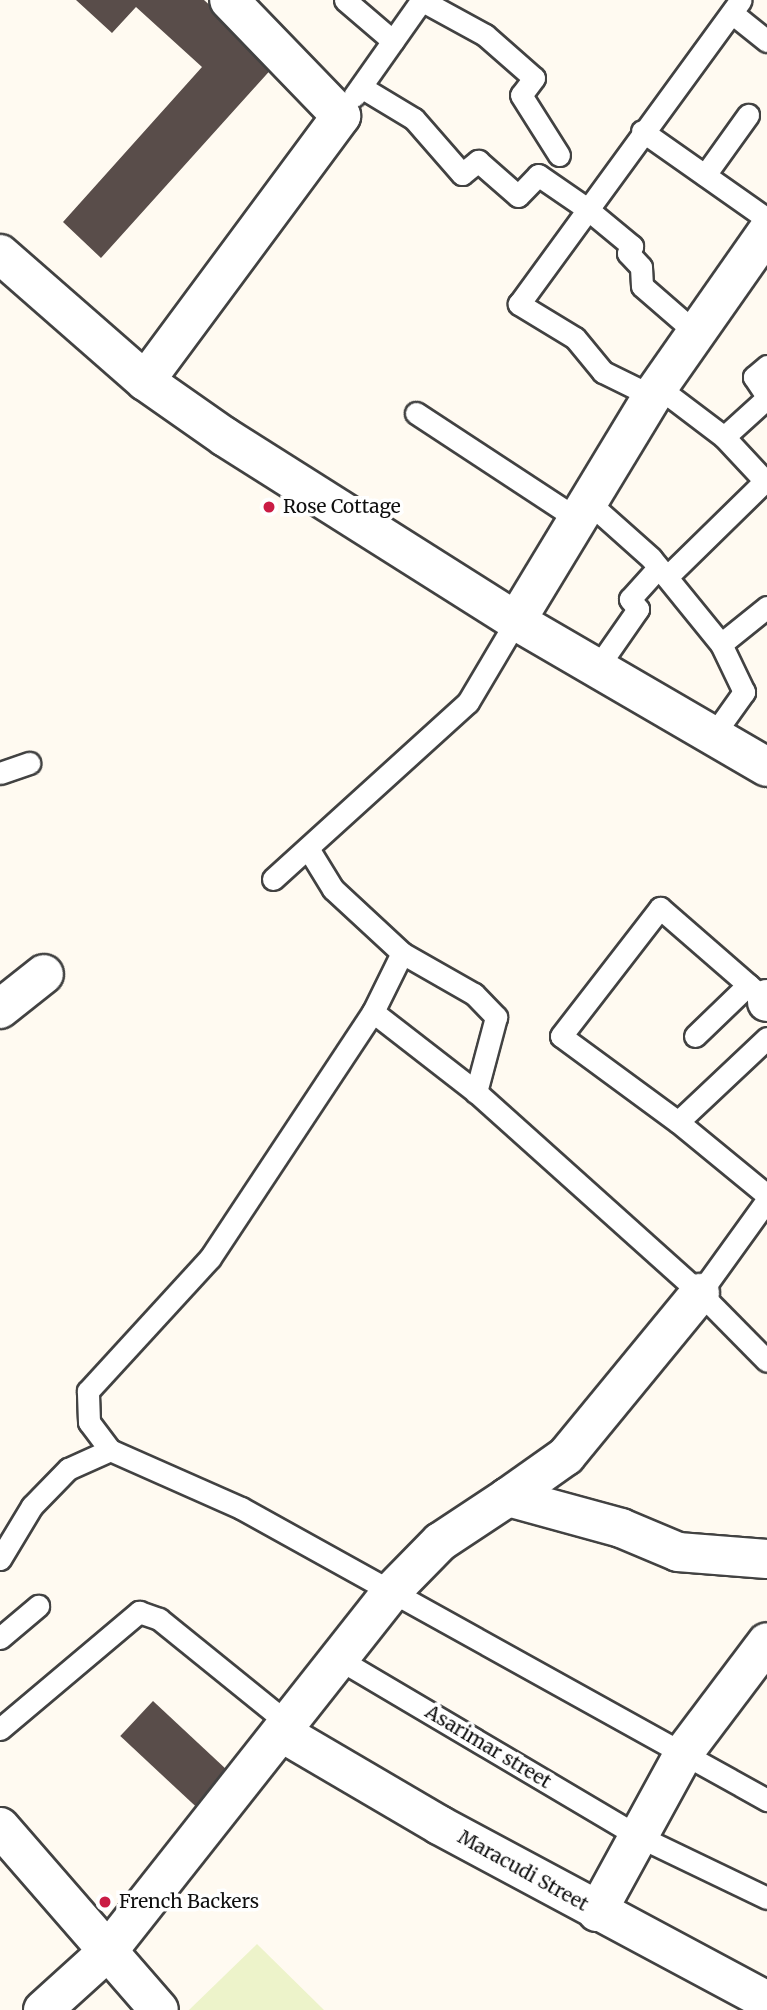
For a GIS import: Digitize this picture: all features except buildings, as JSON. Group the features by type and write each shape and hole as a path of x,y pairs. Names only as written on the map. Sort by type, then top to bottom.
{"street":[{"path":"145,381 351,102 229,0"},
{"path":"516,621 581,509 655,392 767,232"},
{"path":"0,254 145,381 225,437 516,621 767,767"},
{"path":"0,1009 44,974"},
{"path":"43,2010 107,1952 287,1729 337,1658 391,1592 440,1542 566,1455 700,1293"},
{"path":"508,1497 621,1528 678,1552 767,1559"},
{"path":"597,1912 685,1751 767,1642"},
{"name":"Maracudi Street","path":"287,1729 597,1912 767,2001"},
{"path":"0,1827 159,2010"}],"lane":[{"path":"345,0 393,41"},
{"path":"558,155 521,95 534,78 485,34 421,0 351,102 414,119 462,174 478,161 518,196 538,176 586,208 632,246 628,253 641,267 642,286 695,332"},
{"path":"656,570 671,573 766,480 724,437 655,392 603,372 575,338 519,304 642,131 674,98 736,7 767,41"},
{"path":"705,175 748,115"},
{"path":"642,131 767,219"},
{"path":"724,437 767,397 754,377 767,366"},
{"path":"416,413 581,509 651,558 656,570 721,644 744,692 714,734"},
{"path":"597,668 638,609 630,599 656,570"},
{"path":"721,644 767,607"},
{"path":"274,879 309,850 468,702 516,621"},
{"path":"0,773 29,763"},
{"path":"309,850 333,889 402,953 474,994 496,1017 476,1092"},
{"path":"695,1036 762,997 660,908 561,1037 678,1122 767,1197 700,1293"},
{"path":"402,953 373,1012 209,1258 88,1391 89,1422 110,1450 241,1508 685,1751 767,1800"},
{"path":"373,1012 476,1092 700,1293 767,1361"},
{"path":"678,1122 767,1038"},
{"path":"0,1559 32,1506 68,1469 110,1450"},
{"path":"0,1638 38,1606"},
{"path":"0,1729 139,1612 159,1619 287,1729"},
{"name":"Asarimar street","path":"337,1658 638,1836 767,1898"}],"green space":[{"path":"257,1944 324,2010 189,2010"}],"place":[{"name":"Rose Cottage","path":"269,507"},
{"name":"French Backers","path":"105,1902"}]}
